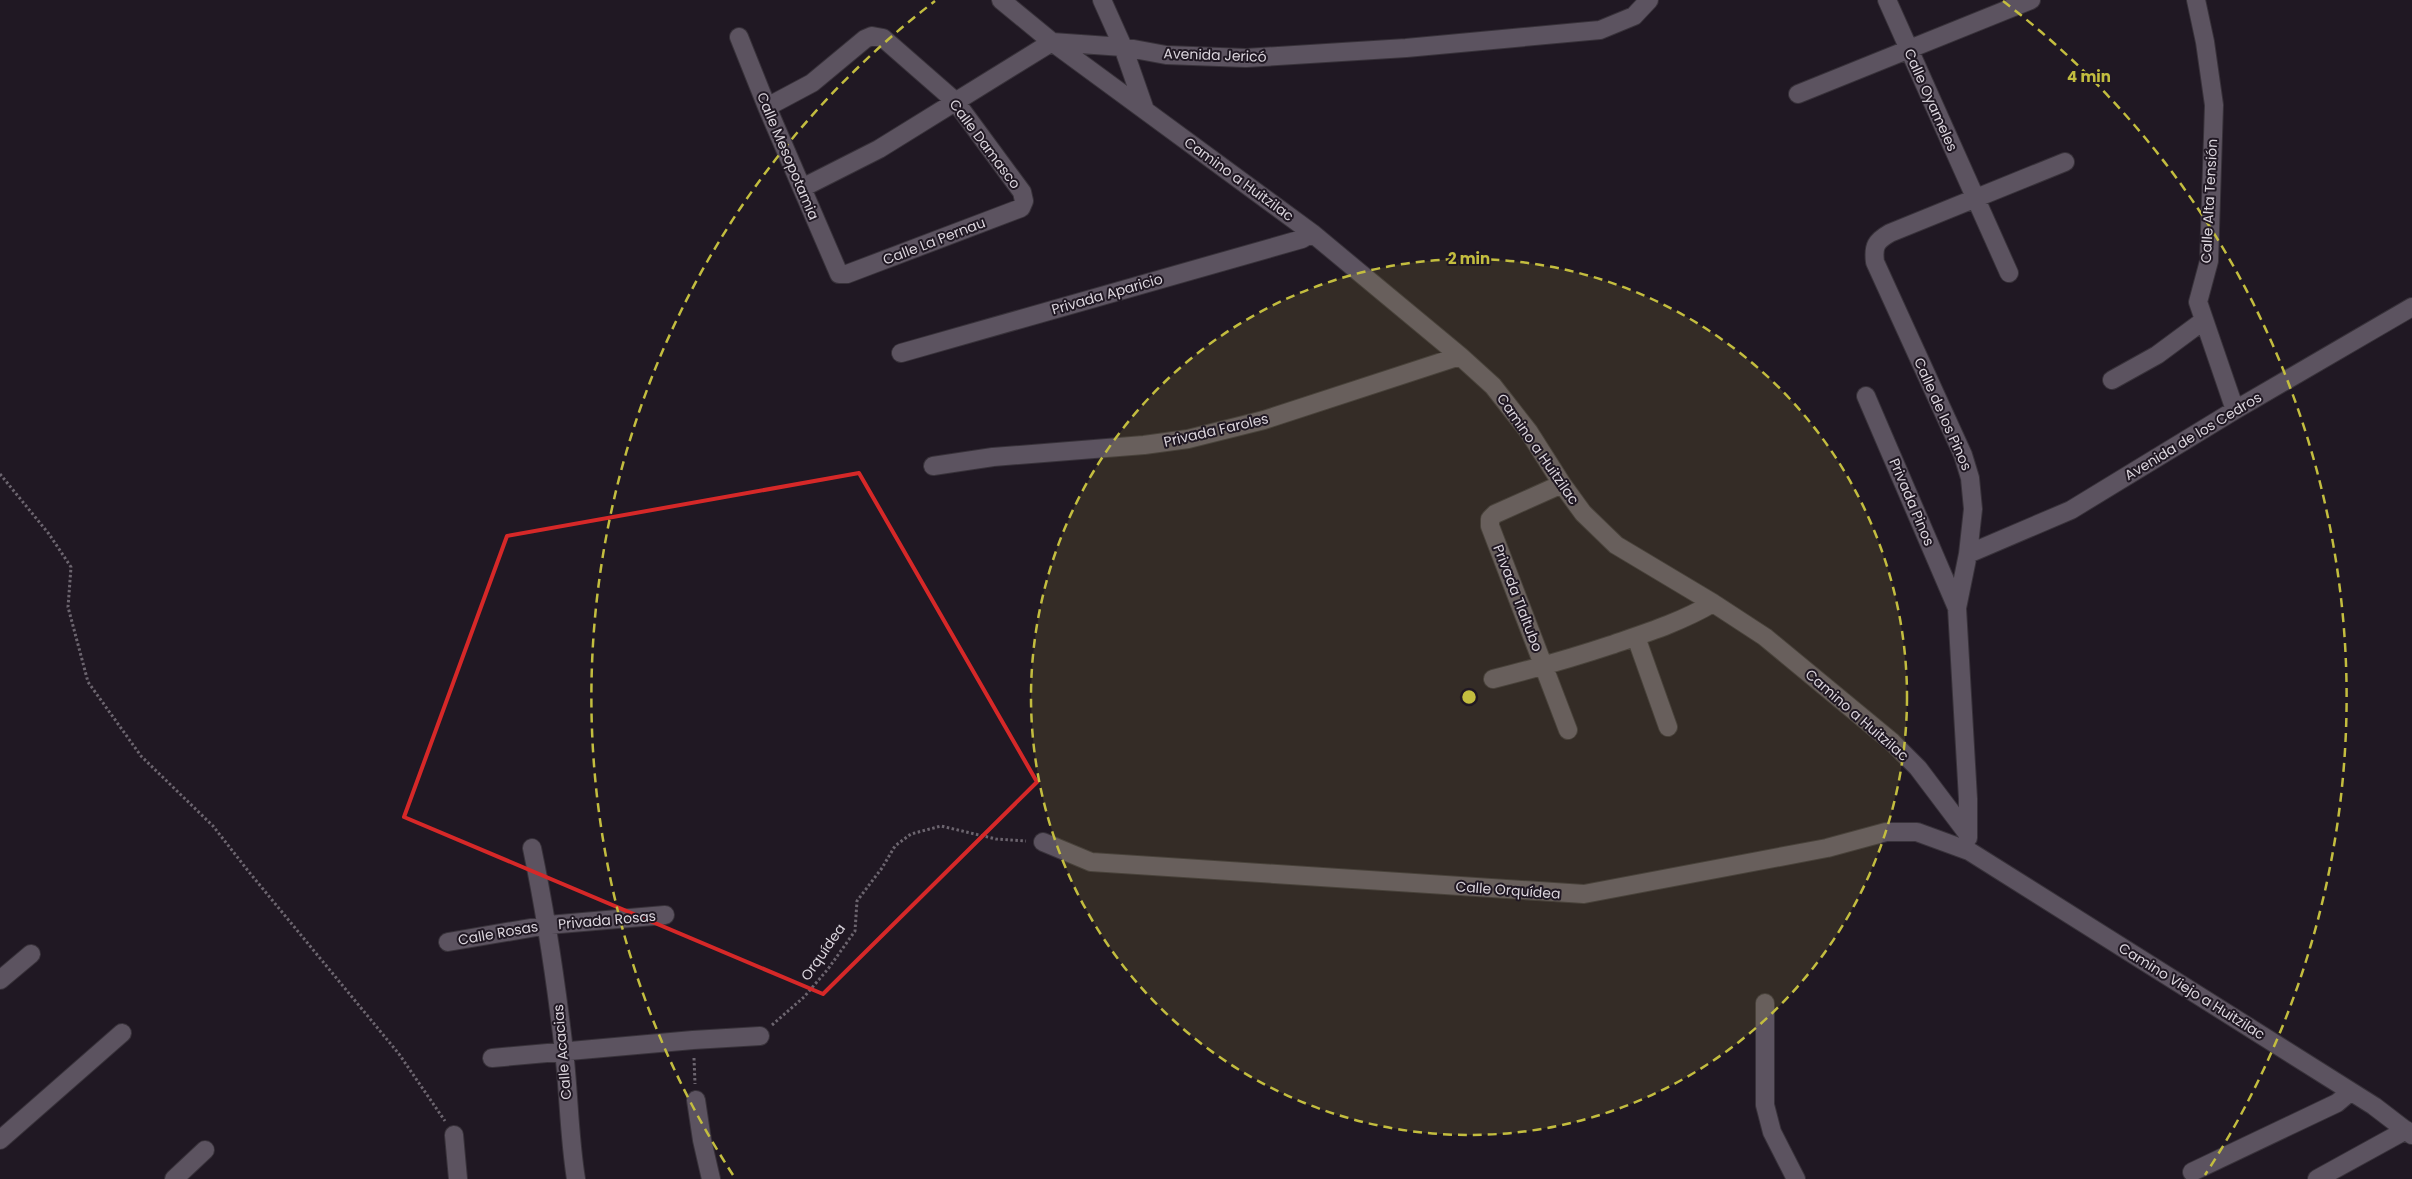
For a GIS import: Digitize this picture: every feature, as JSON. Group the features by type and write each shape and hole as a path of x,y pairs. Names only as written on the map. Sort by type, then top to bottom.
{"street":[{"name":"Camino a Huitzilac","path":"1001,0 1052,42 1312,234 1460,356 1493,386 1530,432 1562,484 1583,513 1616,545 1713,603 1765,637 1892,742 1918,768 1967,832"},
{"path":"1102,0 1123,47 1146,110"},
{"name":"Avenida Jericó","path":"1052,42 1123,47 1166,55 1246,58 1581,33 1600,30 1634,16 1649,0"},
{"name":"Calle Oyameles","path":"1887,0 2009,273"},
{"path":"1798,94 2031,0"},
{"name":"Calle Alta Tensión","path":"2196,0 2205,42 2214,105 2209,261 2198,302 2235,410"},
{"name":"Calle Damasco","path":"767,107 812,83 872,36 883,38 955,102 1022,192 1024,201"},
{"name":"Calle Mesopotamia","path":"739,37 839,274"},
{"path":"802,188 879,149 1052,42"},
{"path":"1975,200 2065,162"},
{"name":"Calle de los Pinos","path":"1969,851 1967,832 1968,799 1957,608 1968,554 1973,509 1968,467 1875,262 1873,250 1877,241 1890,233 1975,200"},
{"name":"Calle La Pernau","path":"839,274 847,274 1021,208 1024,201"},
{"name":"Privada Aparicio","path":"901,353 1302,239 1312,234"},
{"name":"Avenida de los Cedros","path":"1968,554 2071,510 2235,410 2412,307"},
{"path":"2112,380 2157,355 2203,321"},
{"name":"Privada Faroles","path":"933,466 993,457 1144,445 1188,439 1264,420 1460,356"},
{"name":"Privada Pinos","path":"1866,396 1957,608"},
{"name":"Privada Tlaltubo","path":"1562,484 1495,514 1490,519 1490,526 1544,667 1689,618 1713,603"},
{"path":"1636,637 1668,727"},
{"path":"1493,679 1544,667 1568,730"},
{"name":"Calle Orquídea","path":"1043,842 1091,862 1584,894 1827,848 1886,832 1917,832 1969,851"},
{"name":"Calle Acacias","path":"532,848 548,925 564,1053 569,1141 576,1179"},
{"name":"Camino Viejo a Huitzilac","path":"1969,851 2350,1092 2409,1133"},
{"name":"Privada Rosas","path":"548,925 665,915"},
{"name":"Calle Rosas","path":"448,942 548,925"},
{"path":"0,980 31,954"},
{"path":"1765,1003 1766,1105 1772,1132 1796,1179"},
{"path":"0,1140 122,1033"},
{"path":"492,1058 760,1036"},
{"path":"2192,1172 2337,1103 2350,1092"},
{"path":"696,1100 702,1140 711,1179"},
{"path":"2317,1179 2409,1133"},
{"path":"454,1135 458,1179"},
{"path":"174,1179 205,1150"}],"path":[{"path":"0,474 49,534 71,567 68,607 88,682 141,756 213,826 260,886 399,1054 454,1135"},
{"name":"Orquídea","path":"760,1036 804,997 828,969 855,931 857,901 882,868 895,846 911,834 941,826 996,839 1043,842"},
{"path":"693,1040 696,1100"}],"highlighted area":[{"path":"859,473 1037,782 823,994 404,817 507,536"}]}
